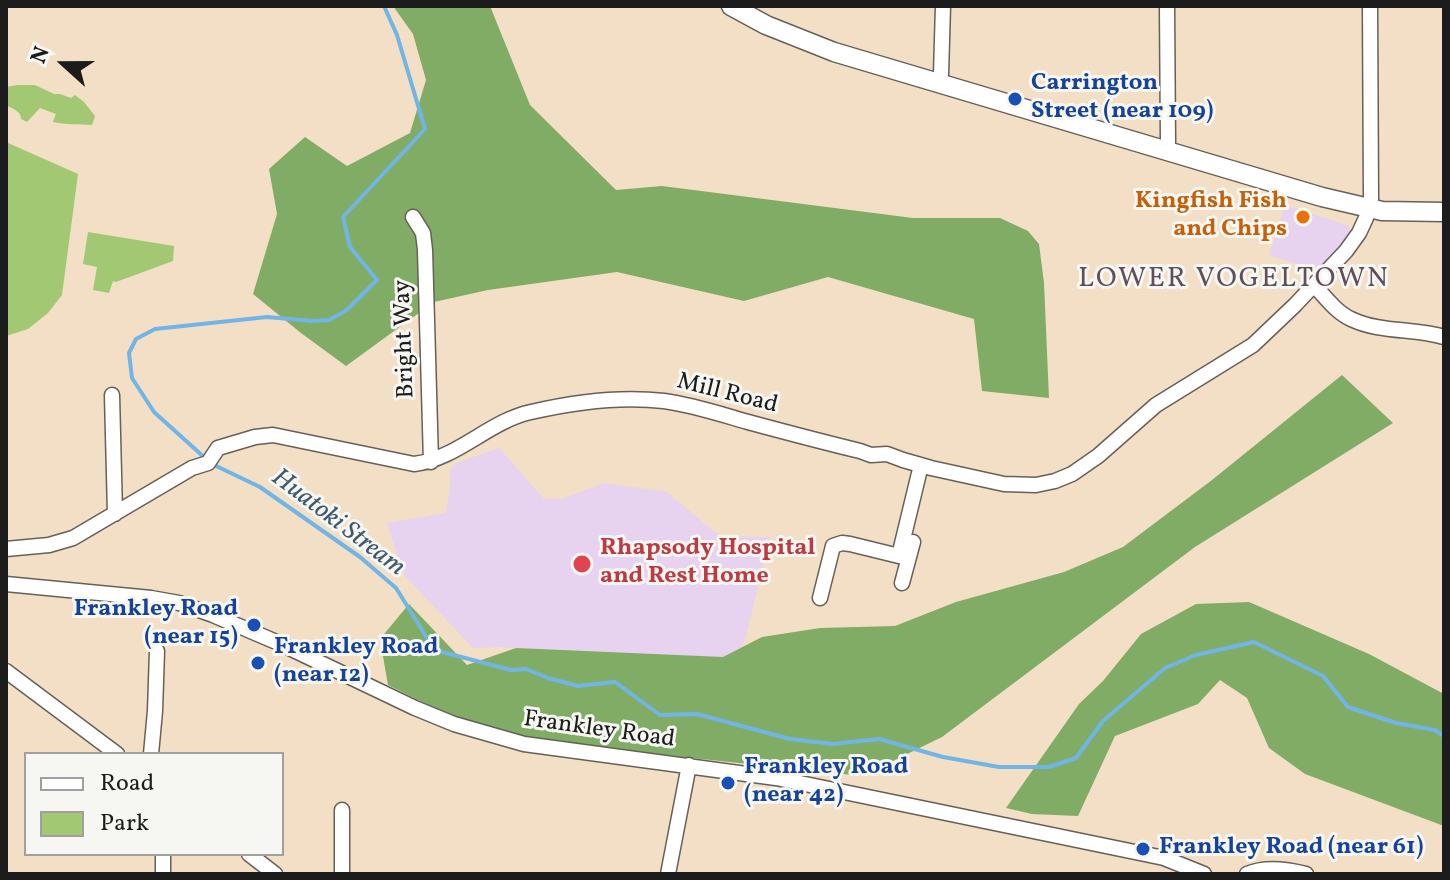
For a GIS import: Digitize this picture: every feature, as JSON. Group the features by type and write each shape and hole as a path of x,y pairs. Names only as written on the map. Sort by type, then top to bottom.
{"main road":[{"path":"731,6 766,25 834,52 1322,197 1368,209 1444,212"}],"street":[{"path":"938,83 941,74 943,6"},
{"path":"1165,151 1168,142 1167,6"},
{"path":"1368,209 1371,199 1370,6"},
{"name":"Mill Road","path":"431,462 527,412 575,403 662,401 871,455 887,454 926,467 1004,484 1036,485 1055,481 1072,474 1098,456 1156,405 1253,345 1314,285 1359,233 1368,209"},
{"name":"Bright Way","path":"413,217 423,233 425,250 431,462"},
{"path":"1314,285 1350,318 1390,329 1444,337"},
{"path":"112,395 115,514"},
{"path":"6,549 57,543 82,533 208,463 218,448 233,442 273,435 414,464 431,462"},
{"path":"902,583 926,467"},
{"path":"820,598 833,546 850,544 899,556 926,467"},
{"name":"Frankley Road","path":"6,584 139,596 179,603 281,644 415,708 495,737 524,744 791,781 1164,858 1204,874"},
{"path":"151,752 157,651"},
{"path":"6,671 114,752"},
{"path":"668,874 689,765"},
{"path":"342,810 342,874"},
{"path":"252,856 275,874"},
{"path":"1247,874 1258,869 1274,869 1306,874"}],"shaded area":[{"path":"1285,205 1349,226 1351,232 1344,244 1317,270 1269,255"},
{"name":"Rhapsody Hospital and Rest Home","path":"499,448 544,499 562,499 604,483 667,492 719,536 770,537 746,636 736,662 473,648 404,575 387,523 446,513 450,469 456,463"}],"green space":[{"path":"393,6 490,6 530,105 616,190 662,186 913,218 1000,218 1028,231 1039,244 1044,283 1049,398 982,391 974,319 828,277 744,301 617,272 488,290 434,302 346,366 253,294 277,214 269,169 305,137 347,166 410,133 426,80 413,34"},
{"path":"35,85 71,98 75,95 95,116 92,125 53,122 56,114 40,108 27,122 21,119 18,112 6,105 6,87"},
{"path":"6,142 78,174 62,295 48,313 28,329 6,336"},
{"path":"88,232 174,246 173,261 113,281 109,293 93,290 97,267 83,264"},
{"path":"1342,375 1393,423 1195,547 942,737 862,776 493,737 388,685 380,639 409,604 467,665 516,648 723,657 762,637 820,628 895,626 956,602 1064,572 1123,547"},
{"path":"1249,602 1369,654 1444,694 1444,826 1305,774 1269,748 1247,698 1220,680 1198,704 1115,736 1078,816 1032,814 1006,808 1079,704 1103,681 1141,634 1196,604"}],"waterway":[{"name":"Huatoki Stream","path":"205,458 154,412 132,378 129,353 136,339 155,329 267,317 329,320 347,310 377,280 350,247 343,217 425,129 397,35 384,6"},
{"name":"Huatoki Stream","path":"212,464 260,487 360,557 396,588 432,646 442,652 511,670 526,669 578,686 615,682 660,715 697,714 790,739 833,744 879,739 943,757 999,767 1049,767 1076,758 1103,721 1165,668 1196,655 1254,642 1323,676 1348,707 1396,723 1435,730 1444,736"}],"place":[{"name":"Carrington Street (near 109)","path":"1015,99"},
{"name":"Kingfish Fish and Chips","path":"1303,217"},
{"name":"Rhapsody Hospital and Rest Home","path":"582,564"},
{"name":"Frankley Road (near 15)","path":"254,625"},
{"name":"Frankley Road (near 12)","path":"258,663"},
{"name":"Frankley Road (near 42)","path":"728,783"},
{"name":"Frankley Road (near 61)","path":"1143,849"}],"district":[{"name":"LOWER VOGELTOWN","path":"1234,281"}]}
